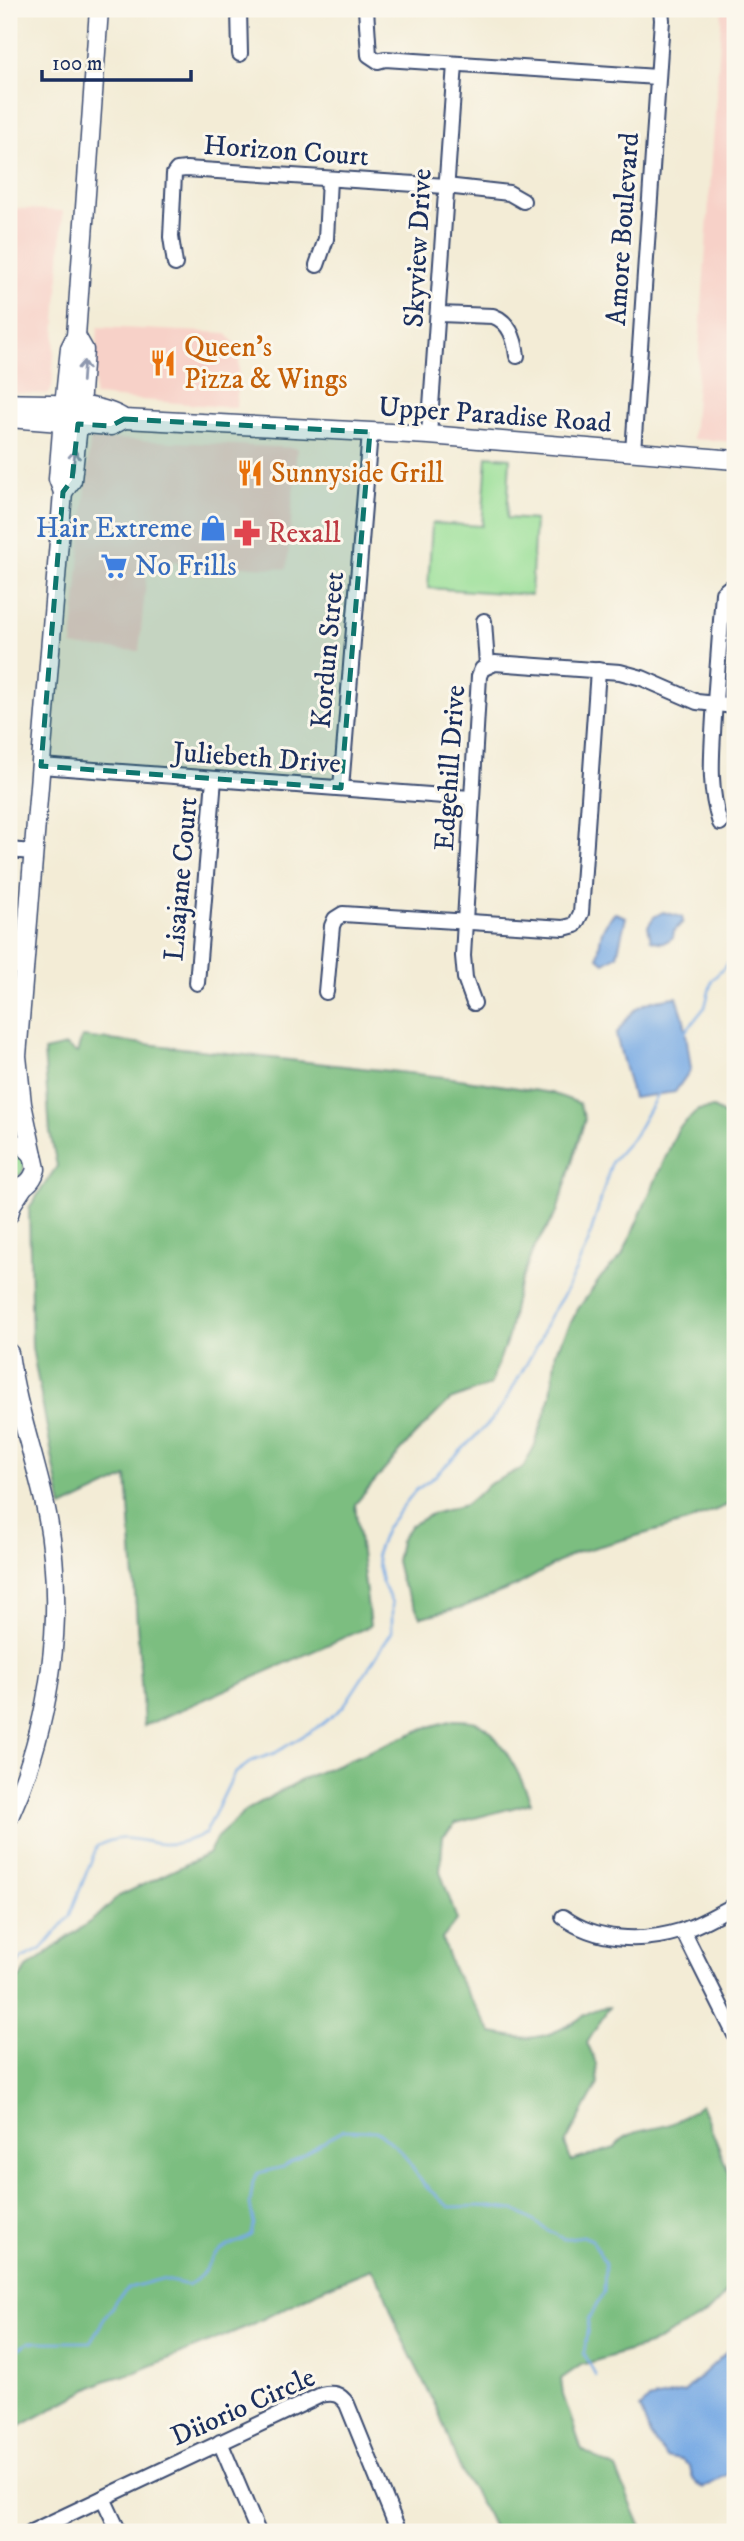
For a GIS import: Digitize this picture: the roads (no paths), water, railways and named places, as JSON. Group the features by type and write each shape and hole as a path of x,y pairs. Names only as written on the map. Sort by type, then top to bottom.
{"main road":[{"path":"9,1214 16,1187 35,1172 16,1070 63,492 58,479 71,415 70,348 76,337 99,9"},
{"name":"Upper Paradise Road","path":"9,403 71,415"},
{"name":"Upper Paradise Road","path":"9,418 113,411 124,419 429,435 735,460"},
{"path":"9,1129 11,1080 16,1070"},
{"path":"9,1144 23,1145 33,1155"},
{"path":"9,1353 16,1394 47,1516 55,1604 48,1686 24,1783 9,1817"}],"street":[{"path":"239,9 240,54"},
{"path":"366,9 369,55 373,59 657,77"},
{"name":"Amore Boulevard","path":"633,452 661,9"},
{"name":"Skyview Drive","path":"429,435 455,64"},
{"name":"Horizon Court","path":"175,264 171,237 174,174 177,170 446,186 509,193 523,201"},
{"path":"317,265 326,239 329,179"},
{"path":"439,314 493,316 501,319 516,342 517,356"},
{"name":"Kordun Street","path":"341,789 370,432"},
{"path":"720,823 713,803 711,776 715,704 723,593 729,588 735,588"},
{"path":"484,621 487,664"},
{"name":"Edgehill Drive","path":"474,1003 463,969 470,798 479,676 487,664 620,672 642,678 682,697 735,706"},
{"path":"326,992 332,926 339,916 347,913 564,928 575,925 581,913 598,670"},
{"name":"Juliebeth Drive","path":"41,766 470,798"},
{"name":"Lisajane Court","path":"197,982 214,779"},
{"path":"9,850 32,852"},
{"path":"563,1917 575,1926 596,1934 626,1938 650,1937 683,1931 735,1905"},
{"path":"683,1931 735,2035"},
{"name":"Diiorio Circle","path":"31,2532 321,2395 337,2394 347,2404 399,2532"},
{"path":"220,2442 258,2532"},
{"path":"103,2498 119,2532"}],"water":[{"path":"663,912 682,917 683,922 668,941 651,940 648,926 654,917"},
{"path":"615,913 626,917 617,955 604,963 598,958 600,939 606,923"},
{"path":"677,997 684,1019 691,1069 675,1092 633,1098 616,1035 628,1017 640,1006 655,1000"},
{"path":"735,2344 735,2470 704,2488 697,2484 690,2466 681,2460 666,2457 650,2435 640,2408 649,2400 684,2392"}],"waterway":[{"path":"685,1032 705,1007 712,980 735,956"},
{"path":"9,1974 22,1958 42,1949 69,1917 97,1846 122,1838 173,1844 205,1834 234,1774 252,1761 275,1753 321,1725 343,1707 392,1632 392,1603 382,1582 376,1554 386,1528 415,1491 435,1476 490,1422 503,1405 540,1340 549,1317 566,1291 588,1243 612,1161 634,1136 659,1092"},
{"path":"9,2355 29,2342 90,2342 116,2300 129,2288 161,2279 188,2285 194,2282 219,2251 251,2235 254,2224 250,2205 253,2181 258,2173 283,2167 343,2130 378,2131 401,2151 424,2185 449,2207 483,2206 515,2210 563,2239 583,2236 592,2240 605,2263 604,2292 589,2319 584,2353 596,2376"}],"place":[{"name":"Queen's Pizza & Wings","path":"163,363"},
{"name":"Sunnyside Grill","path":"250,473"},
{"name":"Hair Extreme","path":"213,528"},
{"name":"Rexall","path":"247,533"},
{"name":"No Frills","path":"114,566"}]}
